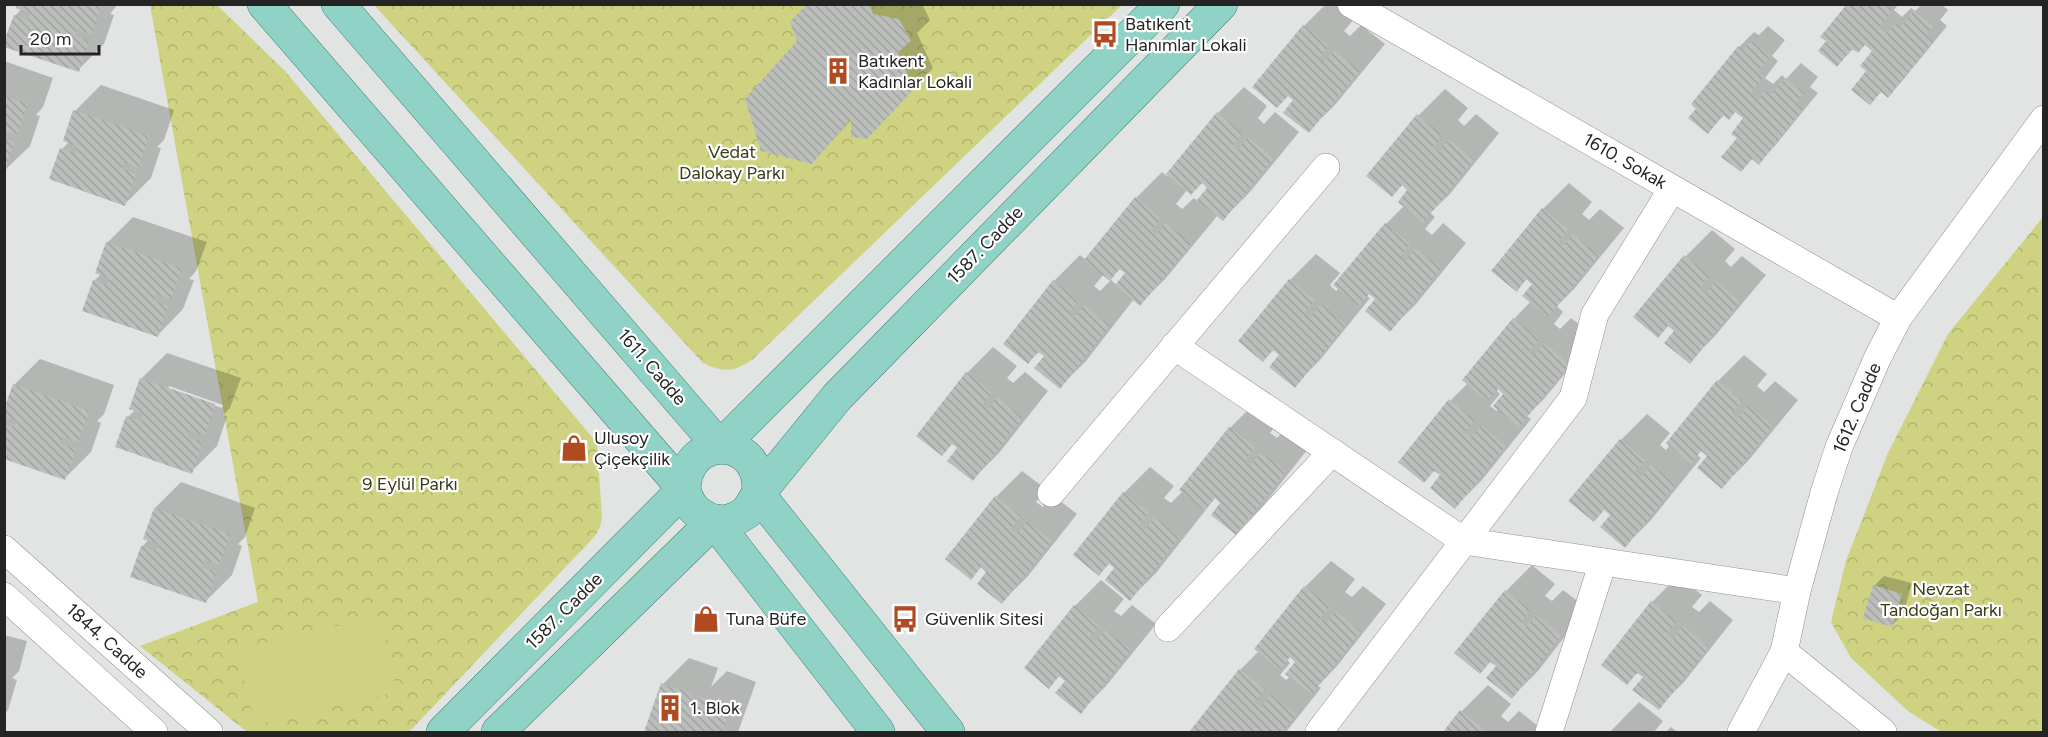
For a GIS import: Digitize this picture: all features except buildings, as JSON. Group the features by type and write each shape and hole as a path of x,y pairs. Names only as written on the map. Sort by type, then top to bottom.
{"main road":[{"path":"264,4 684,489"},
{"name":"1611. Cadde","path":"338,4 720,447 732,448 750,459 756,468 758,494"},
{"path":"948,732 758,494 747,512 726,522 714,521 702,517 687,500 684,489 685,476 697,455 708,449 720,447 1163,4"},
{"name":"1587. Cadde","path":"758,494 837,397 1221,4"},
{"name":"1587. Cadde","path":"443,732 684,489"},
{"path":"498,732 714,521"},
{"path":"714,521 878,732"}],"street":[{"name":"1610. Sokak","path":"1351,4 1898,318"},
{"name":"1612. Cadde","path":"1741,732 1784,652 1797,591 1824,493 1839,447 1877,359 1898,318 2043,119"},
{"path":"1051,493 1326,167"},
{"path":"1319,732 1573,398 1595,314 1672,189"},
{"path":"1174,346 1464,541 1797,591"},
{"path":"1168,628 1332,452"},
{"name":"1844. Cadde","path":"4,549 209,732"},
{"path":"1549,732 1603,562"},
{"name":"1844. Cadde","path":"4,596 153,732"},
{"path":"1784,652 1883,732"}],"green space":[{"name":"9 Eylül Parkı","path":"150,5 217,5 285,71 597,443 602,518 595,536 409,732 247,732 140,646 258,602"},
{"name":"Vedat Dalokay Parkı","path":"374,5 1122,5 752,360 734,369 723,370 703,363"},
{"name":"Nevzat Tandoğan Parkı","path":"2043,217 2043,732 1942,732 1909,712 1851,658 1831,622 1846,561 1888,453 1948,334"},
{"path":"380,616 397,692 255,725 237,649"}],"place":[{"name":"Batıkent Hanımlar Lokali","path":"1105,34"},
{"name":"Batıkent Kadınlar Lokali","path":"838,71"},
{"name":"Ulusoy Çiçekçilik","path":"574,448"},
{"name":"Tuna Büfe","path":"706,619"},
{"name":"Güvenlik Sitesi","path":"905,619"},
{"name":"1. Blok","path":"670,708"}]}
